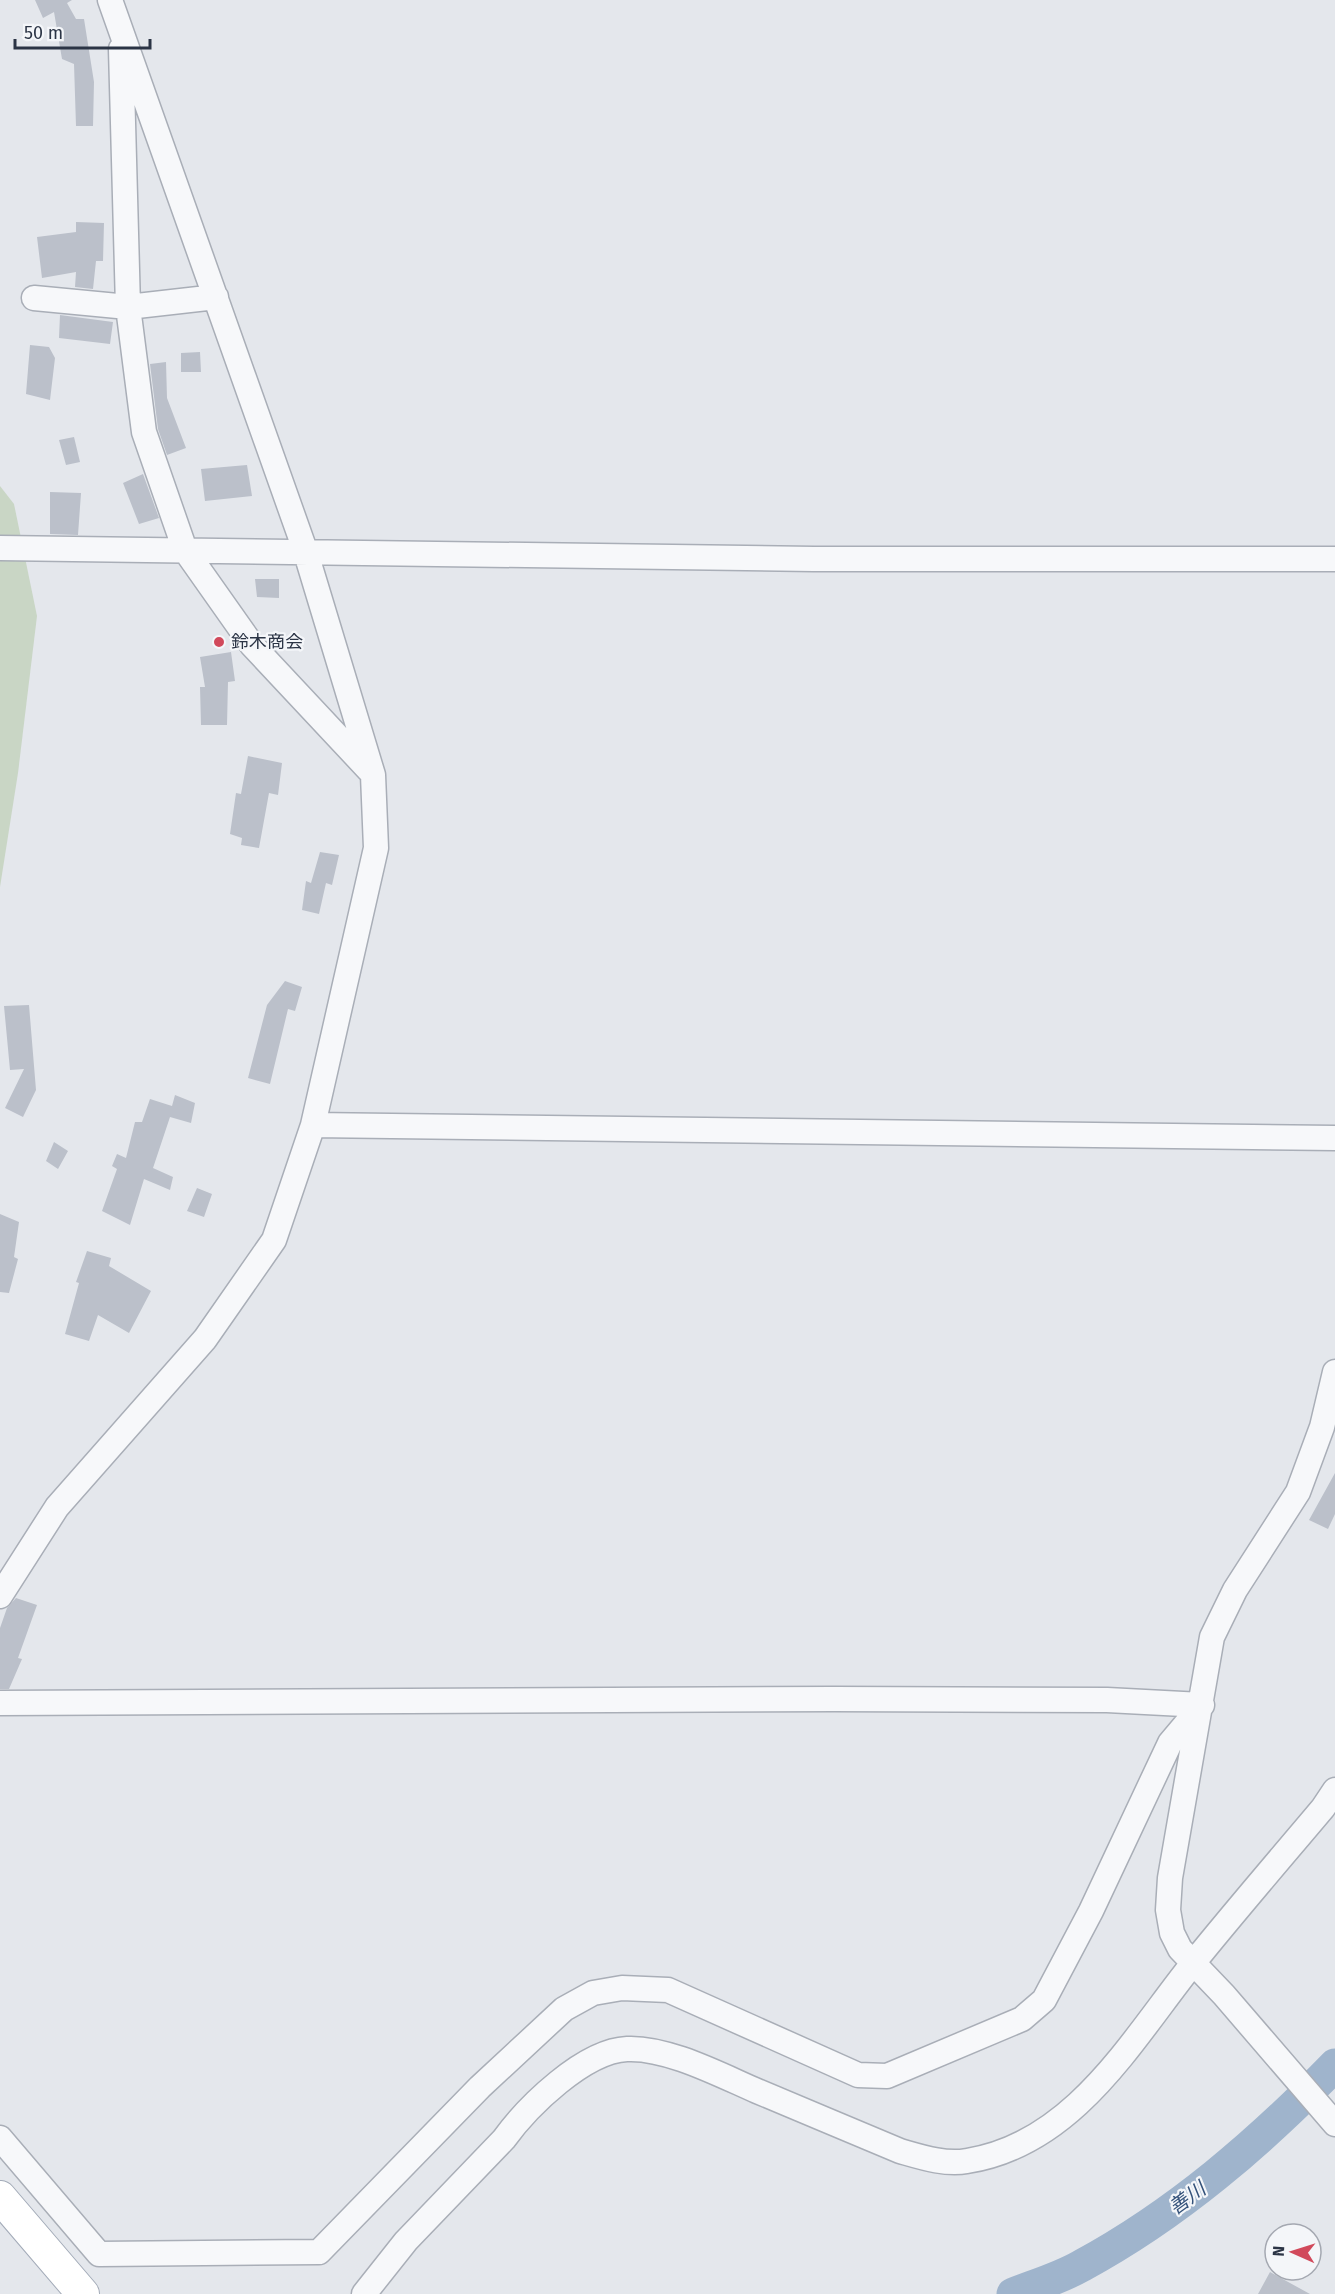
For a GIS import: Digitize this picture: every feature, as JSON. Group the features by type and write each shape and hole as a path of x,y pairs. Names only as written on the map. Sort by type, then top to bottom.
{"main road":[{"path":"0,2197 83,2294"}],"street":[{"path":"0,1596 57,1507 205,1339 274,1240 313,1125 376,848 374,775 305,550 110,0"},
{"path":"119,23 128,307 144,432 185,550 252,645 374,775"},
{"path":"34,298 128,307 216,297"},
{"path":"0,548 305,550 814,559 1335,559"},
{"path":"313,1125 1335,1138"},
{"path":"1335,1372 1322,1427 1298,1492 1235,1590 1212,1637 1202,1705 1170,1878 1168,1910 1172,1933 1180,1949 1224,1995 1335,2124"},
{"path":"0,1703 846,1699 1107,1700 1202,1705"},
{"path":"0,2138 99,2254 319,2252 497,2071 564,2008 593,1993 622,1988 668,1990 858,2075 887,2076 1022,2019 1044,2000 1091,1911 1170,1743 1202,1705"},
{"path":"364,2294 406,2241 504,2139 513,2126 564,2078 603,2055 627,2049 655,2052 704,2068 900,2151 934,2160 966,2162 999,2153 1047,2130 1102,2081 1193,1963 1323,1808 1335,1790"}],"green space":[{"path":"0,486 14,504 37,616 18,773 0,887"}],"building":[{"path":"35,0 72,0 67,3 76,19 84,19 94,82 93,126 76,126 74,64 62,59 54,12 43,18"},
{"path":"76,222 104,223 103,261 96,261 93,289 75,287 76,272 42,278 37,237 76,232"},
{"path":"60,315 113,322 110,344 59,338"},
{"path":"30,345 49,347 55,358 50,400 26,394"},
{"path":"200,352 201,372 181,372 181,353"},
{"path":"166,362 167,398 186,448 167,455 158,429 150,364"},
{"path":"74,437 80,462 66,465 59,440"},
{"path":"247,465 252,496 205,501 201,469"},
{"path":"143,474 159,518 139,524 123,483"},
{"path":"50,492 81,493 78,535 50,534"},
{"path":"255,579 279,579 279,598 257,597"},
{"path":"231,652 235,681 228,682 227,725 201,725 200,687 205,687 200,657"},
{"path":"248,756 282,763 278,795 269,793 259,848 241,845 242,838 230,834 236,793 241,794"},
{"path":"320,852 339,855 332,885 326,883 319,914 302,910 306,881 311,883"},
{"path":"285,981 302,987 295,1011 288,1009 270,1084 248,1078 267,1005"},
{"path":"29,1005 36,1090 23,1117 5,1108 24,1069 10,1070 4,1006"},
{"path":"175,1095 195,1103 191,1123 170,1117 153,1168 173,1177 170,1190 144,1179 130,1225 102,1211 117,1169 112,1166 117,1154 126,1158 135,1122 142,1122 150,1099 172,1106"},
{"path":"54,1142 68,1151 58,1169 46,1161"},
{"path":"197,1188 212,1194 204,1217 187,1211"},
{"path":"0,1214 19,1222 14,1257 18,1259 9,1293 0,1292"},
{"path":"87,1251 111,1258 109,1266 151,1291 129,1333 98,1315 89,1341 65,1334 79,1283 76,1282"},
{"path":"1335,1473 1335,1514 1328,1529 1309,1520"},
{"path":"16,1598 37,1605 18,1658 22,1659 9,1689 0,1689 0,1628 7,1608"},
{"path":"1265,2282 1288,2282 1310,2294 1258,2294"}],"waterway":[{"name":"善川","path":"1013,2294 1073,2270 1116,2246 1184,2200 1247,2149 1335,2065"}],"place":[{"name":"鈴木商会","path":"219,642"}]}
